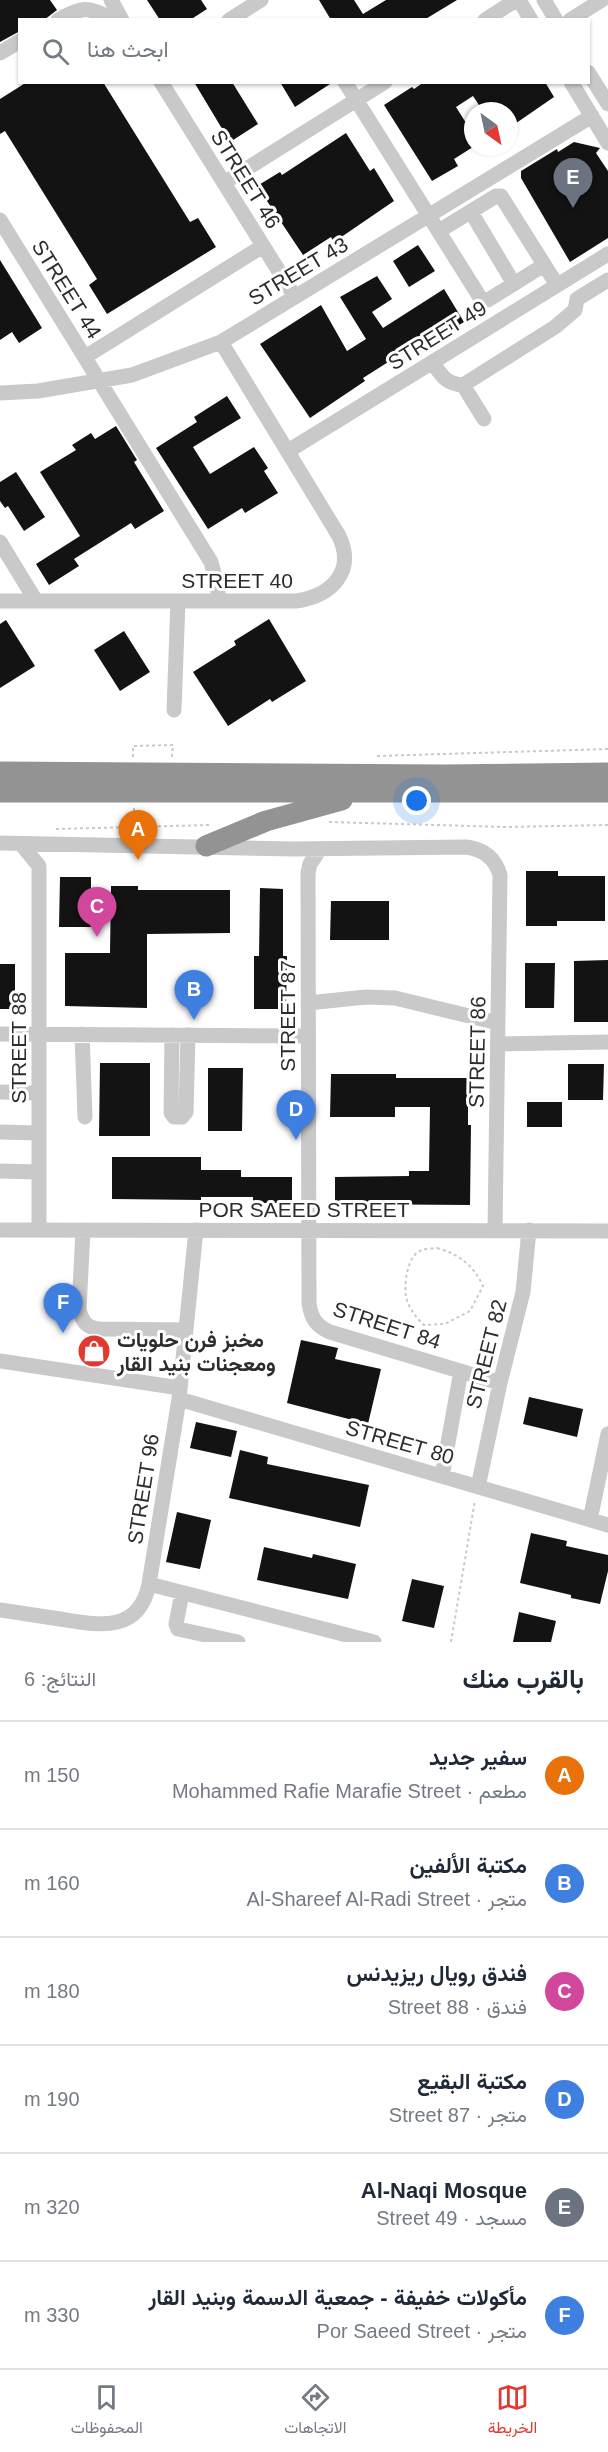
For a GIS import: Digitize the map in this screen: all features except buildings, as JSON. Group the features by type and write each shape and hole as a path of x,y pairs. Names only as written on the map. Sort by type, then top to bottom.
{"highway":[{"path":"0,772 431,775 608,773"},
{"path":"0,792 608,792"},
{"path":"206,846 266,821 369,792"}],"street":[{"path":"232,18 261,0"},
{"path":"488,18 518,0 530,18"},
{"path":"543,0 555,18"},
{"path":"573,18 603,0 608,8"},
{"path":"62,18 76,10 89,8 118,13"},
{"path":"0,52 18,42"},
{"path":"590,75 608,104"},
{"name":"STREET 46","path":"162,84 295,297"},
{"path":"346,84 481,299 488,300 544,265"},
{"path":"224,183 382,84"},
{"path":"572,84 608,143"},
{"name":"STREET 43","path":"0,393 38,391 132,375 220,342 592,116"},
{"path":"439,231 496,196 501,196 557,285"},
{"path":"471,212 514,284"},
{"name":"STREET 44","path":"1,223 211,562 218,588 218,601"},
{"path":"85,357 263,246"},
{"name":"STREET 49","path":"288,451 608,254"},
{"path":"432,362 445,381 453,385 463,385 555,327 574,309 577,299 608,280"},
{"name":"STREET 40","path":"0,601 304,600 332,586 343,571 344,551 339,536 220,342"},
{"path":"463,385 483,419"},
{"path":"0,542 36,601"},
{"path":"174,710 178,601"},
{"path":"0,843 320,849"},
{"path":"21,843 39,867 57,844"},
{"name":"STREET 86","path":"320,849 473,848 489,856 500,875 495,1230"},
{"path":"293,849 308,873"},
{"name":"STREET 87","path":"308,1231 308,873 310,864 320,849"},
{"name":"STREET 88","path":"39,867 39,1230"},
{"path":"308,1003 366,997 395,998 498,1023"},
{"path":"0,1034 308,1035"},
{"path":"82,1034 85,1117"},
{"path":"172,1035 171,1113 174,1117 182,1117 186,1112 188,1035"},
{"path":"498,1044 608,1042"},
{"path":"0,1092 39,1093"},
{"path":"0,1132 39,1133"},
{"path":"0,1172 39,1172"},
{"name":"POR SAEED STREET","path":"0,1230 608,1231"},
{"path":"83,1230 79,1309 82,1319 88,1326 100,1329 186,1330"},
{"name":"STREET 96","path":"0,1610 102,1626 128,1618 139,1609 147,1597 180,1393 196,1230"},
{"name":"STREET 82","path":"478,1487 500,1383 523,1292 529,1230"},
{"name":"STREET 84","path":"308,1231 309,1303 313,1319 320,1327 330,1332 500,1383"},
{"name":"STREET 80","path":"0,1361 180,1393 442,1476 608,1525"},
{"path":"442,1476 461,1371"},
{"path":"590,1520 605,1463 608,1434"},
{"path":"149,1584 374,1642"},
{"path":"182,1593 176,1624 178,1629 238,1642"}],"path":[{"path":"133,756 133,746 172,745 172,762"},
{"path":"376,756 608,749"},
{"path":"437,1248 453,1252 477,1272 483,1286 470,1311 445,1324 424,1325 411,1309 406,1297 406,1276 411,1259 421,1250 437,1248"},
{"path":"451,1642 478,1487"}],"place":[{"name":"Al-Naqi Mosque","path":"573,208"},
{"name":"سفير جديد","path":"138,860"},
{"name":"فندق رويال ريزيدنس","path":"97,937"},
{"name":"مكتبة الألفين","path":"194,1020"},
{"name":"مكتبة البقيع","path":"296,1140"},
{"name":"مأكولات خفيفة - جمعية الدسمة وبنيد القار","path":"63,1333"},
{"name":"مخبز فرن حلويات ومعجنات بنيد القار","path":"94,1351"}]}
